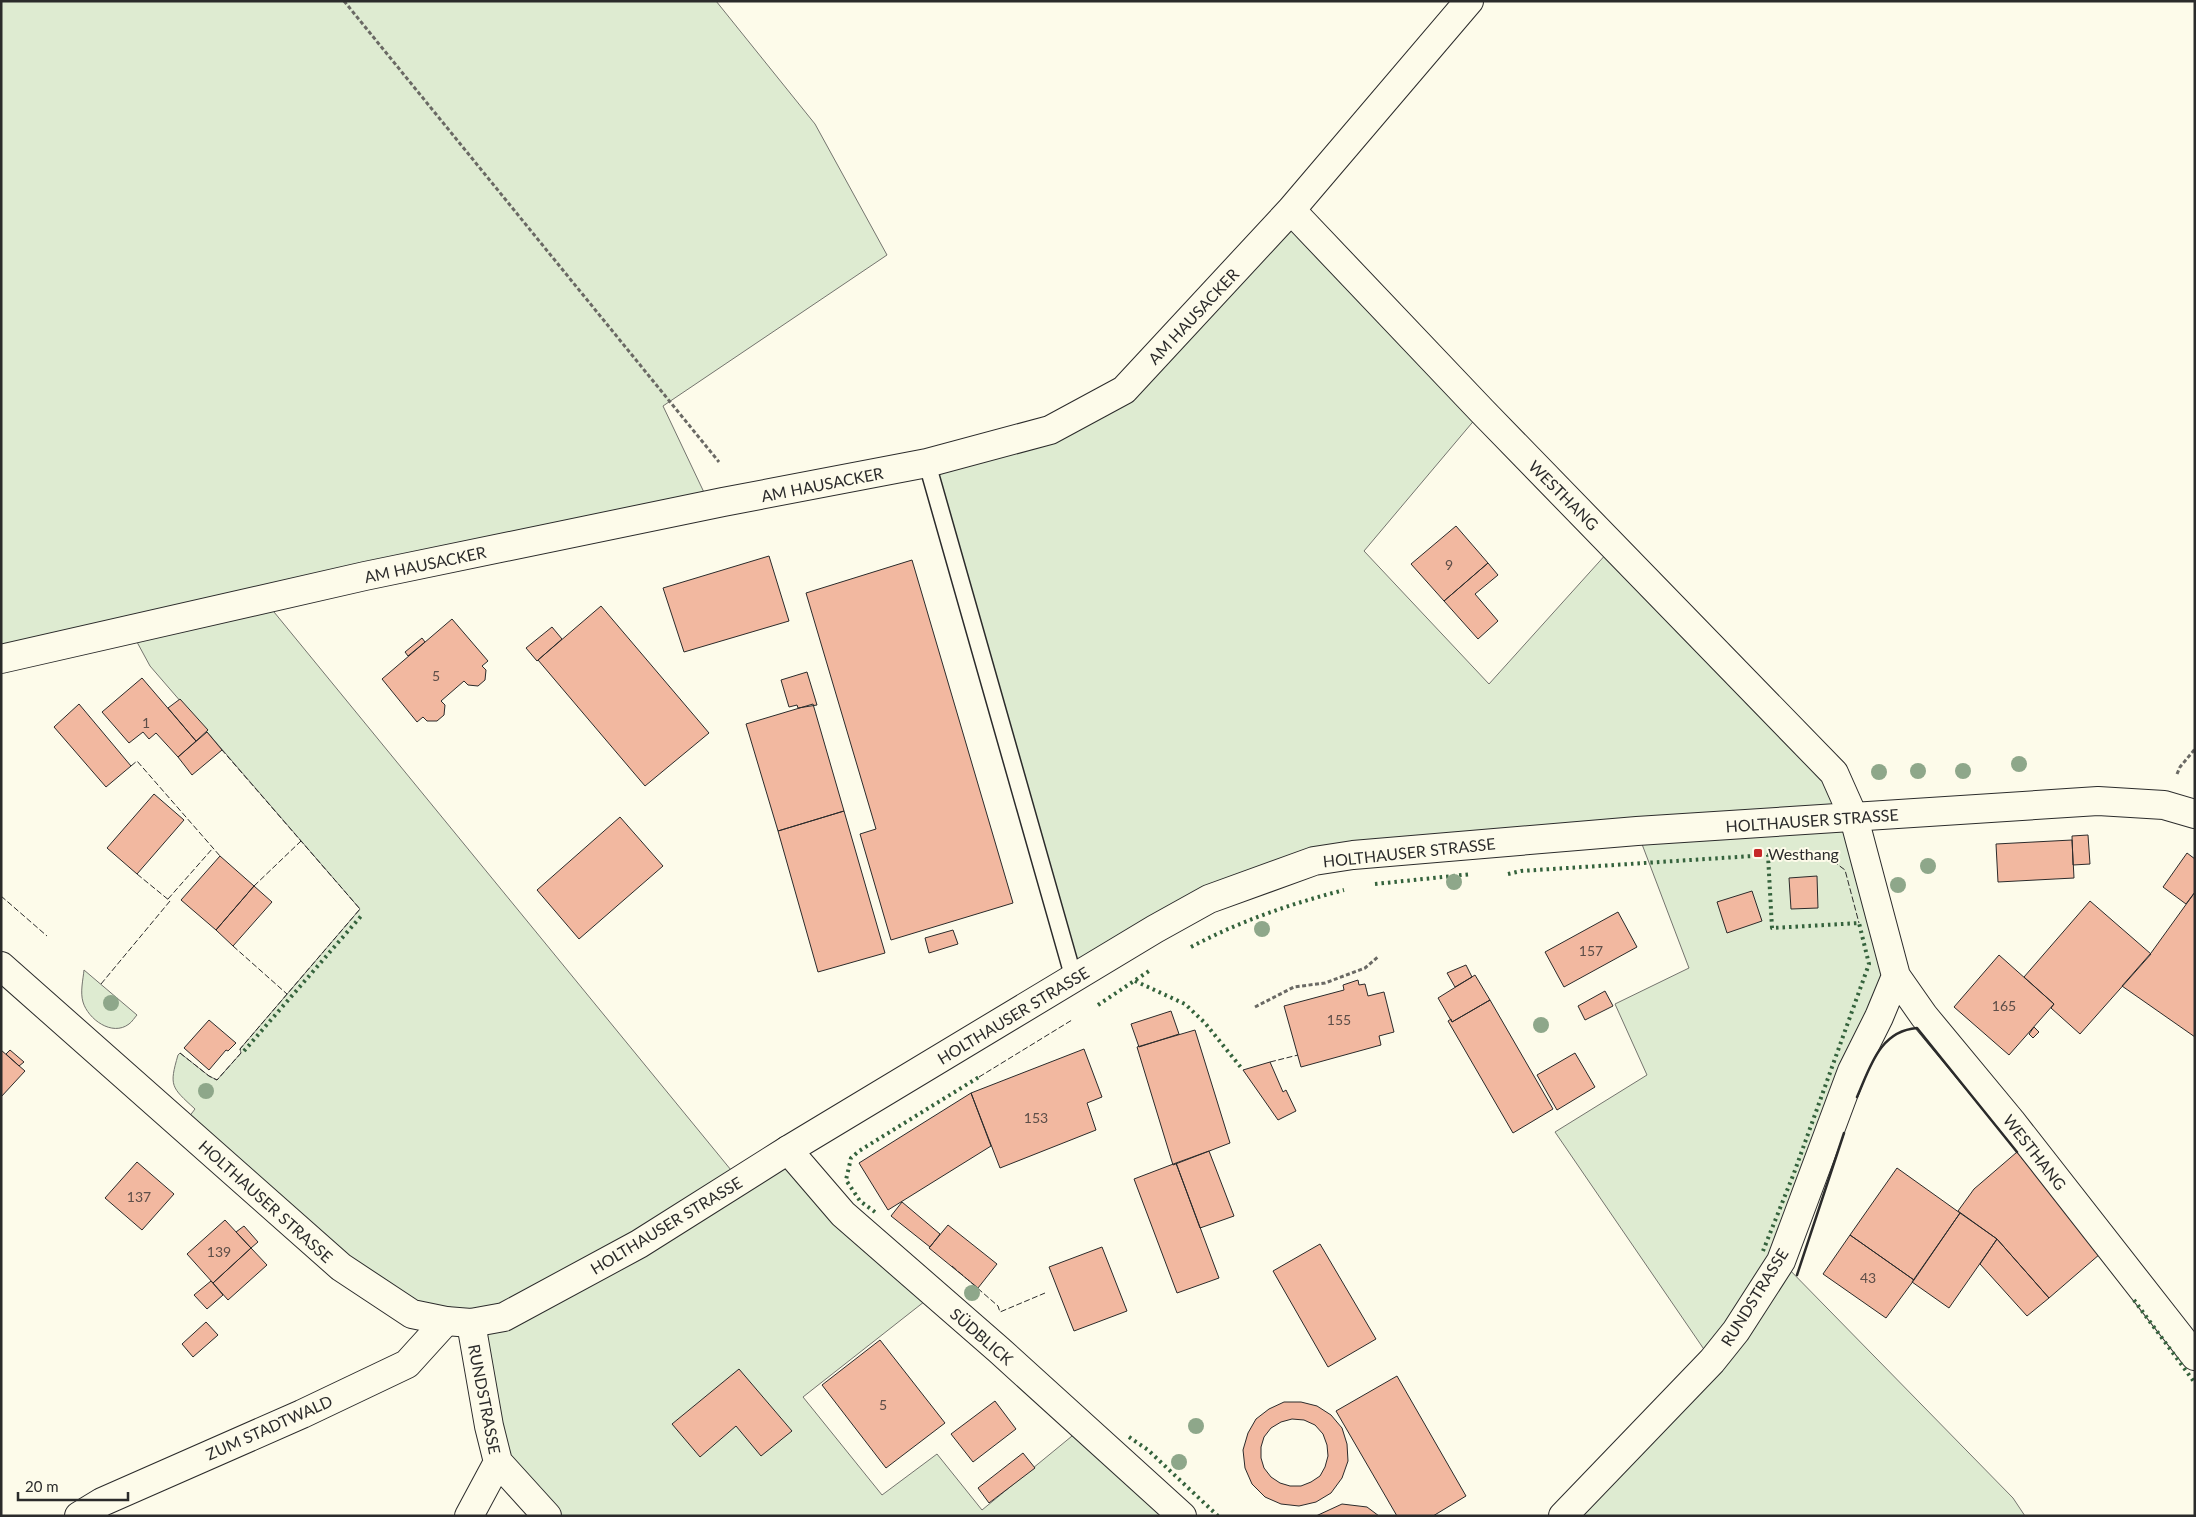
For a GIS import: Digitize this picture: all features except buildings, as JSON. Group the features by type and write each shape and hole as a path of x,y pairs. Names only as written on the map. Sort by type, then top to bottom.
{"street":[{"name":"AM HAUSACKER","path":"1,659 365,576 723,502 927,463 1050,430 1124,390 1291,210 1469,1"},
{"name":"WESTHANG","path":"1291,210 1482,411 1834,773 1854,818 1896,976 1924,1016 2011,1120 2195,1356"},
{"name":"HOLTHAUSER STRASSE","path":"1,966 341,1267 412,1314 458,1322 504,1317 622,1253 788,1150 1155,929 1209,899 1314,861 1354,854 1618,832 2098,801 2164,805 2195,814"},
{"name":"RUNDSTRASSE","path":"1563,1516 1712,1361 1736,1331 1781,1261 1852,1071 1879,1017 1896,976"},
{"name":"SÜDBLICK","path":"788,1150 843,1214 999,1350 1182,1516"},
{"name":"RUNDSTRASSE","path":"458,1322 498,1462 548,1516"},
{"name":"ZUM STADTWALD","path":"79,1516 102,1502 302,1414 407,1364 458,1322"},
{"path":"469,1516 498,1462"}],"lane":[{"path":"927,463 1074,979"}],"path":[{"path":"344,1 718,462"},
{"path":"1255,1007 1294,987 1326,983 1365,968 1378,956"}],"green space":[{"path":"1,1 716,1 815,124 887,255 663,406 710,505 265,601 740,1181 788,1150 934,1294 803,1397 882,1495 937,1454 982,1510 1083,1427 1182,1516 547,1516 498,1462 471,1323 412,1314 182,1126 195,1109 181,1096 174,1085 173,1073 178,1055 180,1053 217,1080 241,1053 240,1049 360,909 150,666 131,631 1,659"},
{"path":"1291,210 1482,411 1364,551 1489,684 1608,552 1834,773 1896,976 1781,1261 2013,1498 2025,1516 1563,1516 1712,1361 1555,1132 1647,1075 1615,1004 1689,968 1637,831 1314,861 1074,978 927,463 1124,390"},
{"path":"84,970 137,1015 130,1023 115,1028 108,1027 95,1020 86,1008 82,998"}],"hedge":[{"path":"1508,874 1521,871 1768,855 1772,928 1859,923 1869,964 1794,1173 1763,1251"},
{"path":"1375,884 1472,874"},
{"path":"1191,947 1228,929 1266,914 1344,890"},
{"path":"244,1051 362,915"},
{"path":"1098,1005 1149,971"},
{"path":"1135,981 1185,1004 1205,1023 1243,1070"},
{"path":"875,1212 860,1201 846,1180 851,1158 859,1151 979,1077"},
{"path":"2134,1300 2195,1383"},
{"path":"1129,1437 1148,1450 1218,1516"}],"fence":[{"path":"180,1053 217,1080 241,1053 240,1049 360,909 222,750"},
{"path":"131,766 137,761 220,856"},
{"path":"254,886 301,841"},
{"path":"168,899 213,848"},
{"path":"1768,855 1821,852 1845,870 1859,923"},
{"path":"101,984 170,901 137,874"},
{"path":"1,896 47,936"},
{"path":"233,946 287,994"},
{"path":"979,1077 1072,1020"},
{"path":"1270,1062 1298,1055"},
{"path":"952,1266 998,1306 1000,1312 1045,1293"}],"wall":[{"path":"1857,1097 1872,1063 1885,1044 1893,1036 1917,1028 2017,1152"},
{"path":"1797,1275 1844,1133"}],"place":[{"name":"Westhang","path":"1758,853"}]}
